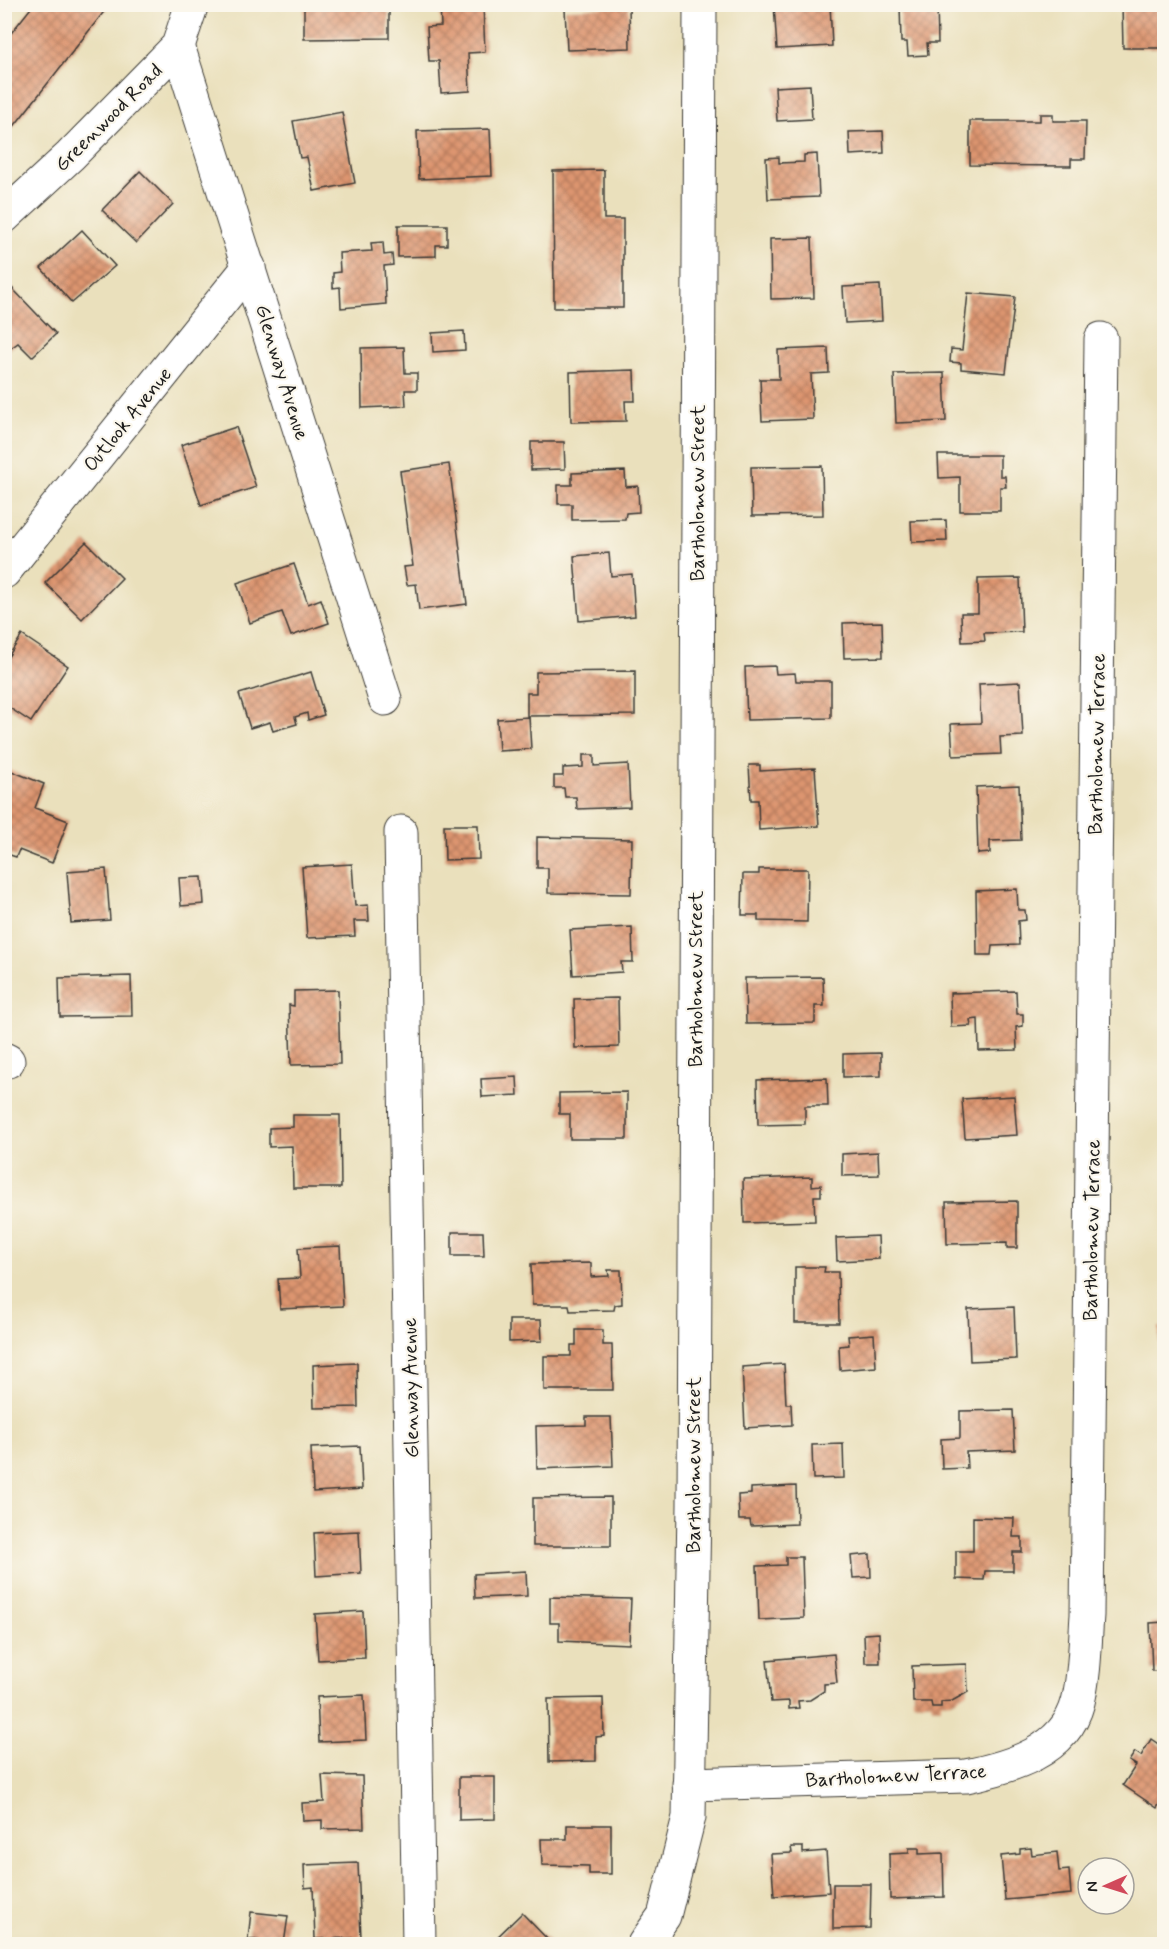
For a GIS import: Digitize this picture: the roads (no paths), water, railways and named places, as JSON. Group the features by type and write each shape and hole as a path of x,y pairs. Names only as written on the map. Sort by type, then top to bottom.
{"street":[{"name":"Greenwood Road","path":"4,217 70,156 178,46 192,4"},
{"name":"Bartholomew Street","path":"644,1944 664,1916 689,1817 694,1505 700,4"},
{"name":"Glenway Avenue","path":"178,46 386,699"},
{"name":"Outlook Avenue","path":"4,572 249,267"},
{"name":"Bartholomew Terrace","path":"689,1784 966,1776 1006,1768 1042,1751 1064,1730 1078,1704 1087,1615 1101,339"},
{"name":"Glenway Avenue","path":"401,832 419,1944"}]}
